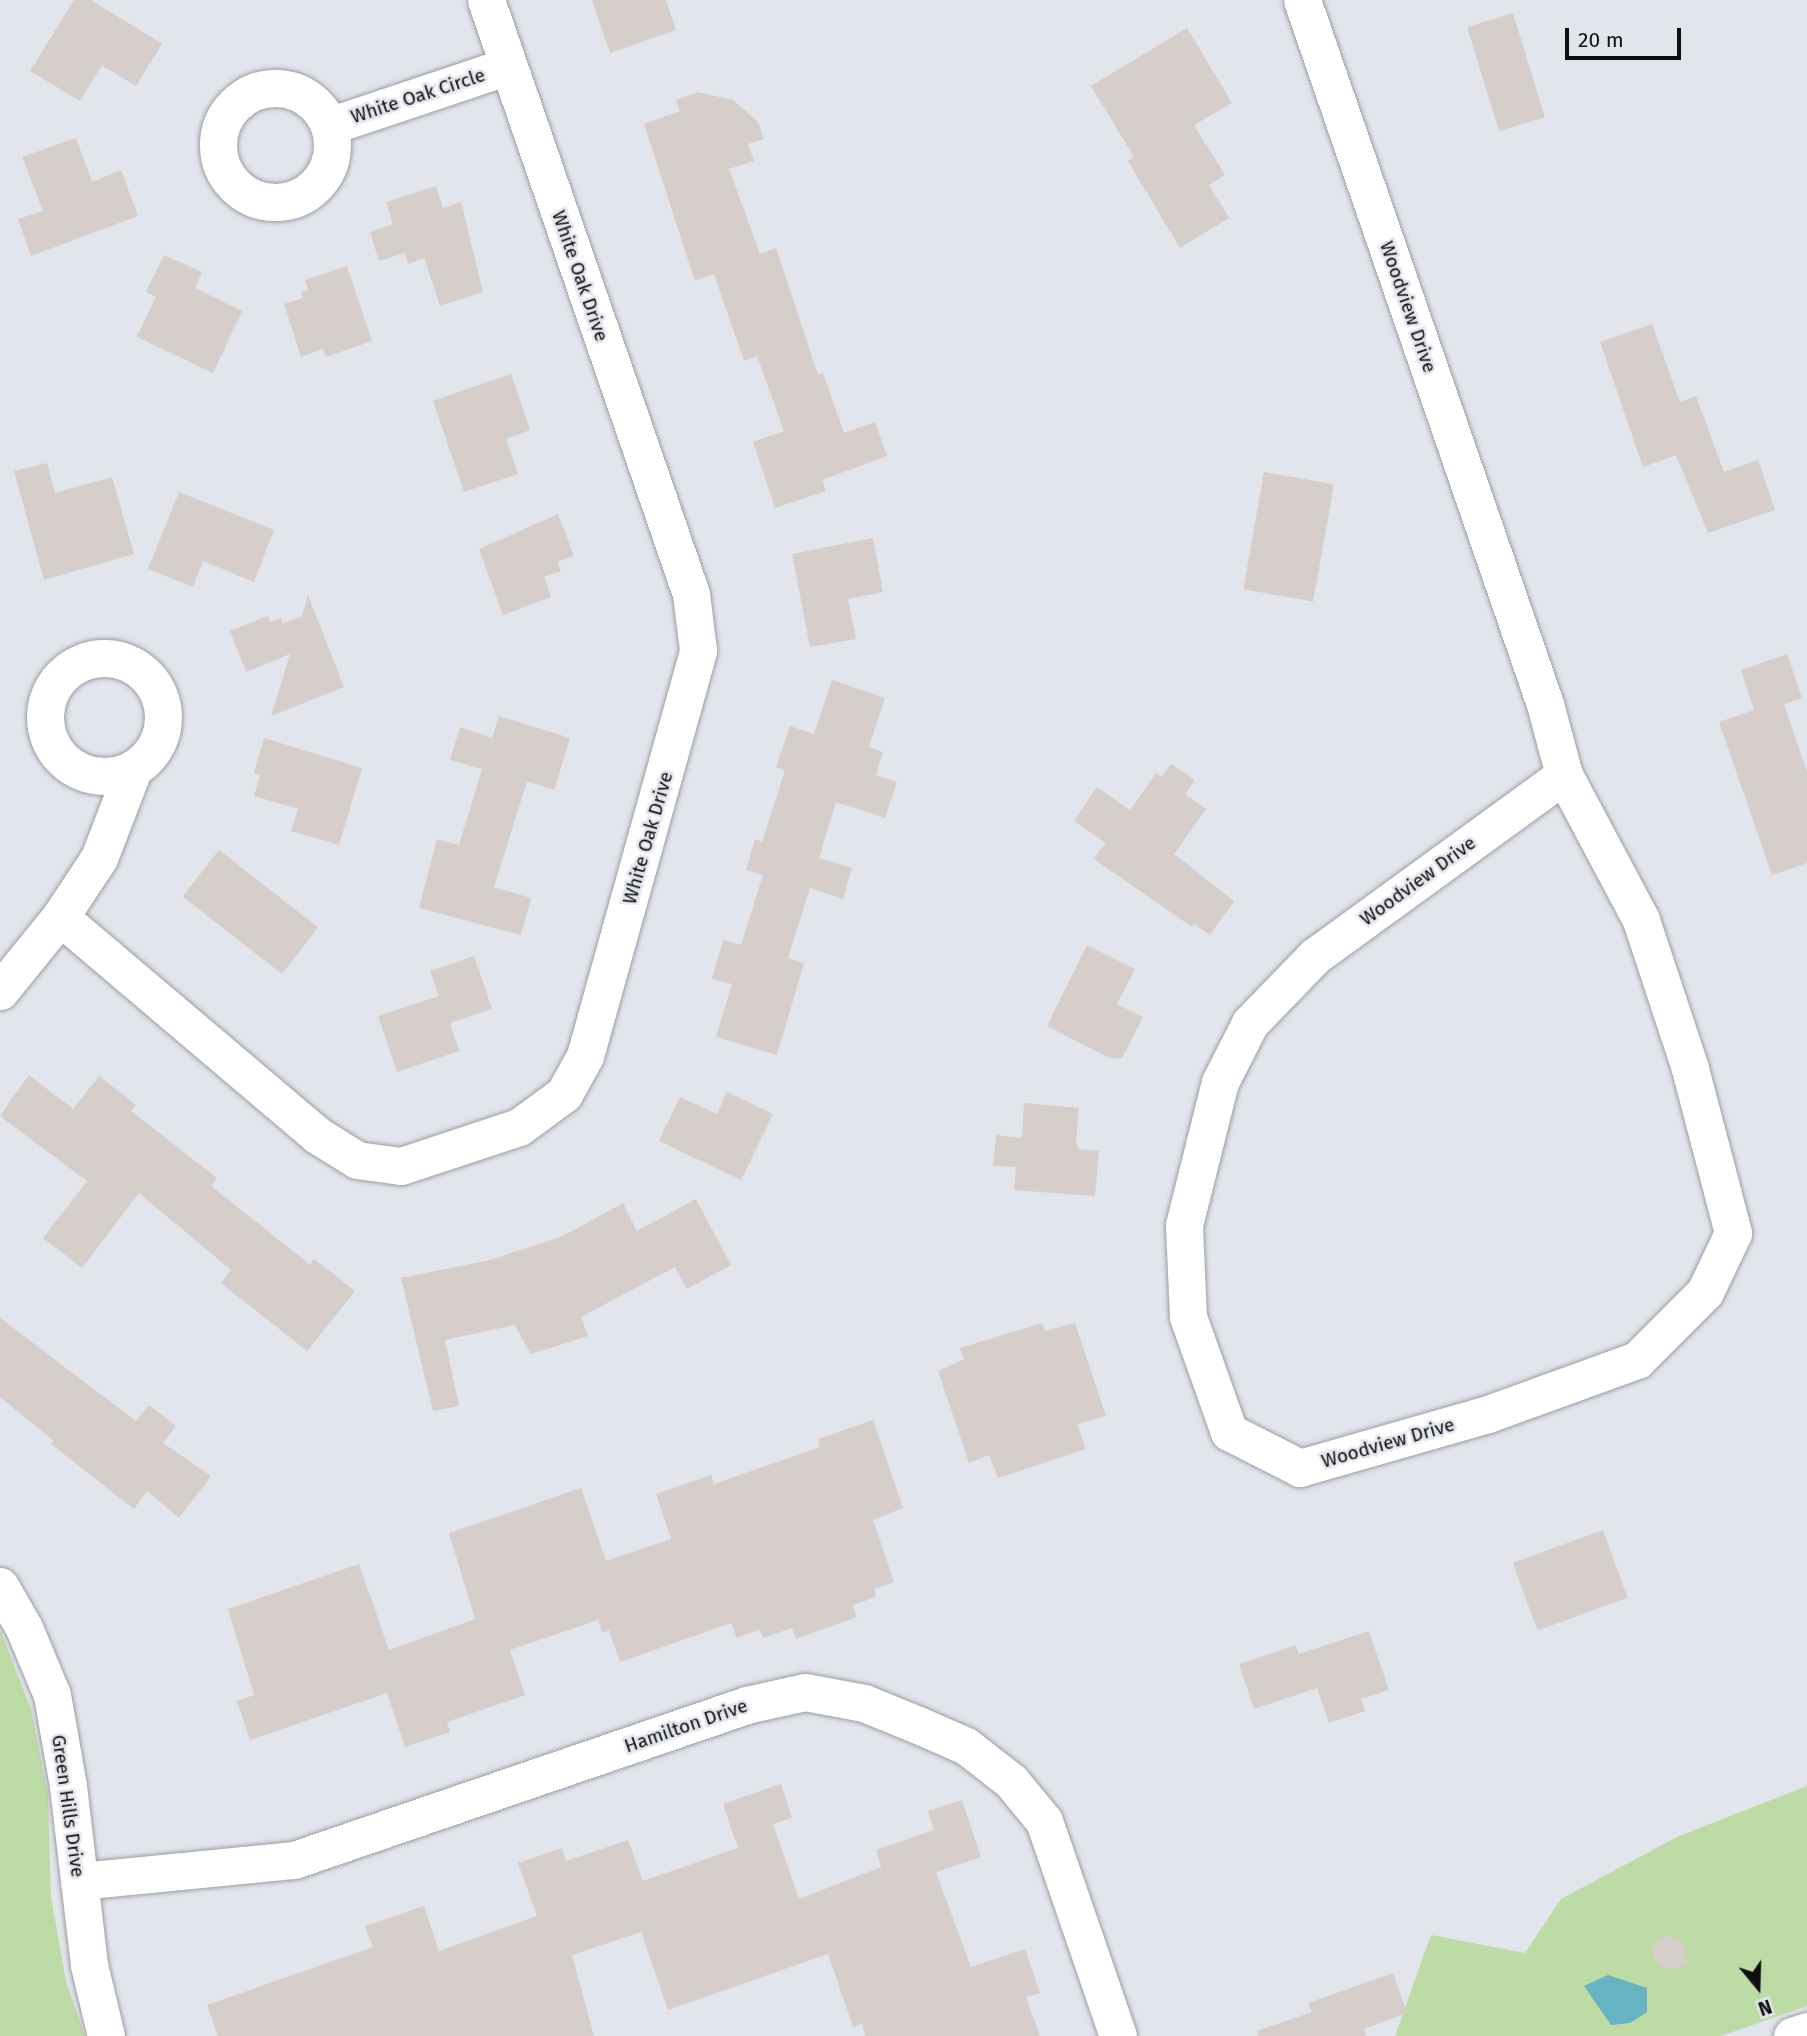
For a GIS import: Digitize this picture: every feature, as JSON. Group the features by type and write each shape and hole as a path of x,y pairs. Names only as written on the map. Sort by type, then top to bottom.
{"street":[{"name":"White Oak Drive","path":"60,917 317,1135 357,1160 401,1166 519,1127 564,1094 585,1056 698,650 691,594 486,0"},
{"name":"Woodview Drive","path":"1302,0 1545,704 1564,775 1641,920 1689,1065 1733,1233 1705,1292 1637,1360 1488,1414 1300,1468 1229,1432 1188,1317 1184,1225 1220,1082 1250,1023 1314,956 1564,775"},
{"name":"White Oak Circle","path":"329,126 508,66"},
{"path":"0,991 60,917 99,858 133,770"},
{"name":"Green Hills Drive","path":"0,1586 24,1628 52,1695 89,1965 106,2036"},
{"name":"Hamilton Drive","path":"79,1881 294,1860 746,1705 805,1692 864,1703 918,1725 965,1746 1011,1782 1044,1821 1118,2036"},
{"path":"1792,2036 1807,2031"}],"green space":[{"path":"0,1630 31,1709 48,1795 51,1897 66,1981 85,2036 0,2036"},
{"path":"1807,1786 1807,2006 1721,2036 1395,2036 1431,1935 1525,1953 1561,1899 1677,1837"}],"water":[{"path":"1608,1975 1647,1988 1647,2012 1630,2023 1611,2025 1584,1986"}],"building":[{"path":"74,0 91,0 162,44 136,86 102,65 80,101 30,71"},
{"path":"592,0 666,0 676,30 610,53"},
{"path":"1513,13 1545,117 1499,131 1467,27"},
{"path":"1187,28 1232,103 1194,125 1225,175 1209,185 1229,218 1180,248 1128,161 1134,157 1091,86"},
{"path":"698,92 733,100 758,122 764,139 748,144 754,161 729,169 760,254 776,248 818,375 823,373 844,433 875,422 887,456 822,480 826,491 775,508 753,442 784,431 757,356 744,361 714,274 695,281 644,124 680,111 676,100"},
{"path":"76,138 92,182 121,170 138,216 31,256 18,219 43,211 22,157"},
{"path":"436,186 443,208 461,202 483,292 440,306 424,258 408,264 405,253 379,261 370,232 393,224 386,202"},
{"path":"164,255 202,272 195,288 242,311 213,373 137,337 156,297 146,292"},
{"path":"347,266 372,341 326,357 323,349 301,357 284,304 303,298 301,292 308,290 305,280"},
{"path":"1652,324 1680,402 1696,396 1724,472 1758,460 1775,510 1708,533 1676,455 1643,467 1600,342"},
{"path":"511,374 530,430 506,439 518,474 464,492 433,401"},
{"path":"47,463 55,493 112,477 134,554 44,580 14,471"},
{"path":"1264,472 1334,484 1313,602 1243,589"},
{"path":"179,492 274,530 254,582 203,561 193,587 148,569"},
{"path":"558,514 574,556 557,562 561,571 544,577 551,597 503,615 479,549"},
{"path":"873,538 883,592 848,599 856,639 810,647 792,554"},
{"path":"308,595 344,687 271,716 290,654 246,672 230,631 268,616 270,622 281,618 283,624 302,616"},
{"path":"1787,654 1802,698 1784,704 1807,772 1807,863 1772,875 1719,722 1754,710 1741,670"},
{"path":"832,680 885,698 869,747 883,752 876,775 897,782 885,818 836,802 819,858 852,868 843,899 810,888 788,958 804,963 777,1055 716,1037 732,984 712,979 723,940 741,945 763,875 746,870 755,839 762,842 785,770 776,767 790,726 814,734"},
{"path":"499,716 570,738 554,790 527,781 494,887 531,898 521,935 419,908 437,839 459,845 482,769 450,760 460,727 492,738"},
{"path":"264,738 362,768 339,845 291,831 298,809 254,796 260,775 254,773"},
{"path":"1171,764 1195,780 1185,794 1206,809 1174,854 1234,901 1210,935 1194,924 1192,927 1094,859 1106,843 1074,821 1097,787 1130,810 1156,773 1161,777"},
{"path":"219,850 318,928 282,974 183,896"},
{"path":"1087,945 1135,969 1117,1004 1143,1017 1122,1058 1110,1058 1047,1026"},
{"path":"474,956 492,1009 450,1023 459,1051 397,1072 378,1016 439,996 430,971"},
{"path":"29,1075 73,1109 99,1076 136,1105 131,1111 217,1178 211,1186 310,1265 314,1259 355,1291 307,1351 221,1283 231,1270 139,1193 82,1268 43,1238 87,1181 0,1116"},
{"path":"727,1092 773,1114 741,1180 659,1141 680,1097 717,1114"},
{"path":"1024,1103 1079,1108 1076,1143 1079,1149 1099,1151 1095,1196 1014,1190 1016,1167 993,1166 996,1135 1022,1138"},
{"path":"696,1199 731,1265 687,1289 675,1267 581,1317 588,1336 531,1354 515,1325 445,1340 459,1406 433,1411 401,1278 490,1260 563,1236 623,1203 637,1231"},
{"path":"0,1318 136,1421 149,1405 176,1426 163,1443 211,1476 179,1518 147,1491 134,1509 51,1444 54,1441 0,1397"},
{"path":"1042,1323 1045,1331 1075,1323 1106,1416 1077,1424 1086,1449 998,1478 989,1455 969,1463 938,1371 964,1359 960,1348"},
{"path":"873,1420 903,1508 873,1520 894,1582 874,1589 876,1597 853,1605 857,1617 796,1639 792,1628 763,1638 760,1629 737,1638 731,1623 620,1662 609,1630 602,1633 598,1620 510,1650 525,1695 447,1722 450,1732 405,1747 387,1693 250,1740 237,1701 254,1695 228,1609 359,1564 389,1650 475,1619 449,1533 581,1488 606,1561 671,1539 656,1494 711,1475 714,1484 820,1447 818,1439"},
{"path":"1603,1530 1628,1598 1537,1630 1513,1563"},
{"path":"1369,1631 1389,1690 1361,1699 1365,1711 1329,1723 1317,1688 1254,1709 1239,1664 1296,1645 1299,1654"},
{"path":"781,1784 792,1818 773,1824 799,1899 881,1867 876,1850 934,1830 928,1811 962,1800 981,1857 936,1872 971,1967 1025,1949 1040,1993 1026,1997 1040,2036 865,2036 862,2024 853,2027 828,1954 668,2010 641,1932 572,1955 594,2036 218,2036 207,2005 373,1947 365,1926 424,1906 439,1951 537,1916 518,1863 562,1848 566,1861 628,1840 643,1881 738,1848 723,1804"},
{"path":"1670,1936 1682,1942 1688,1965 1664,1969 1655,1962 1652,1950 1658,1939"},
{"path":"1393,1973 1407,2013 1364,2029 1366,2036 1258,2036 1257,2031 1312,2012 1308,2003"}]}
